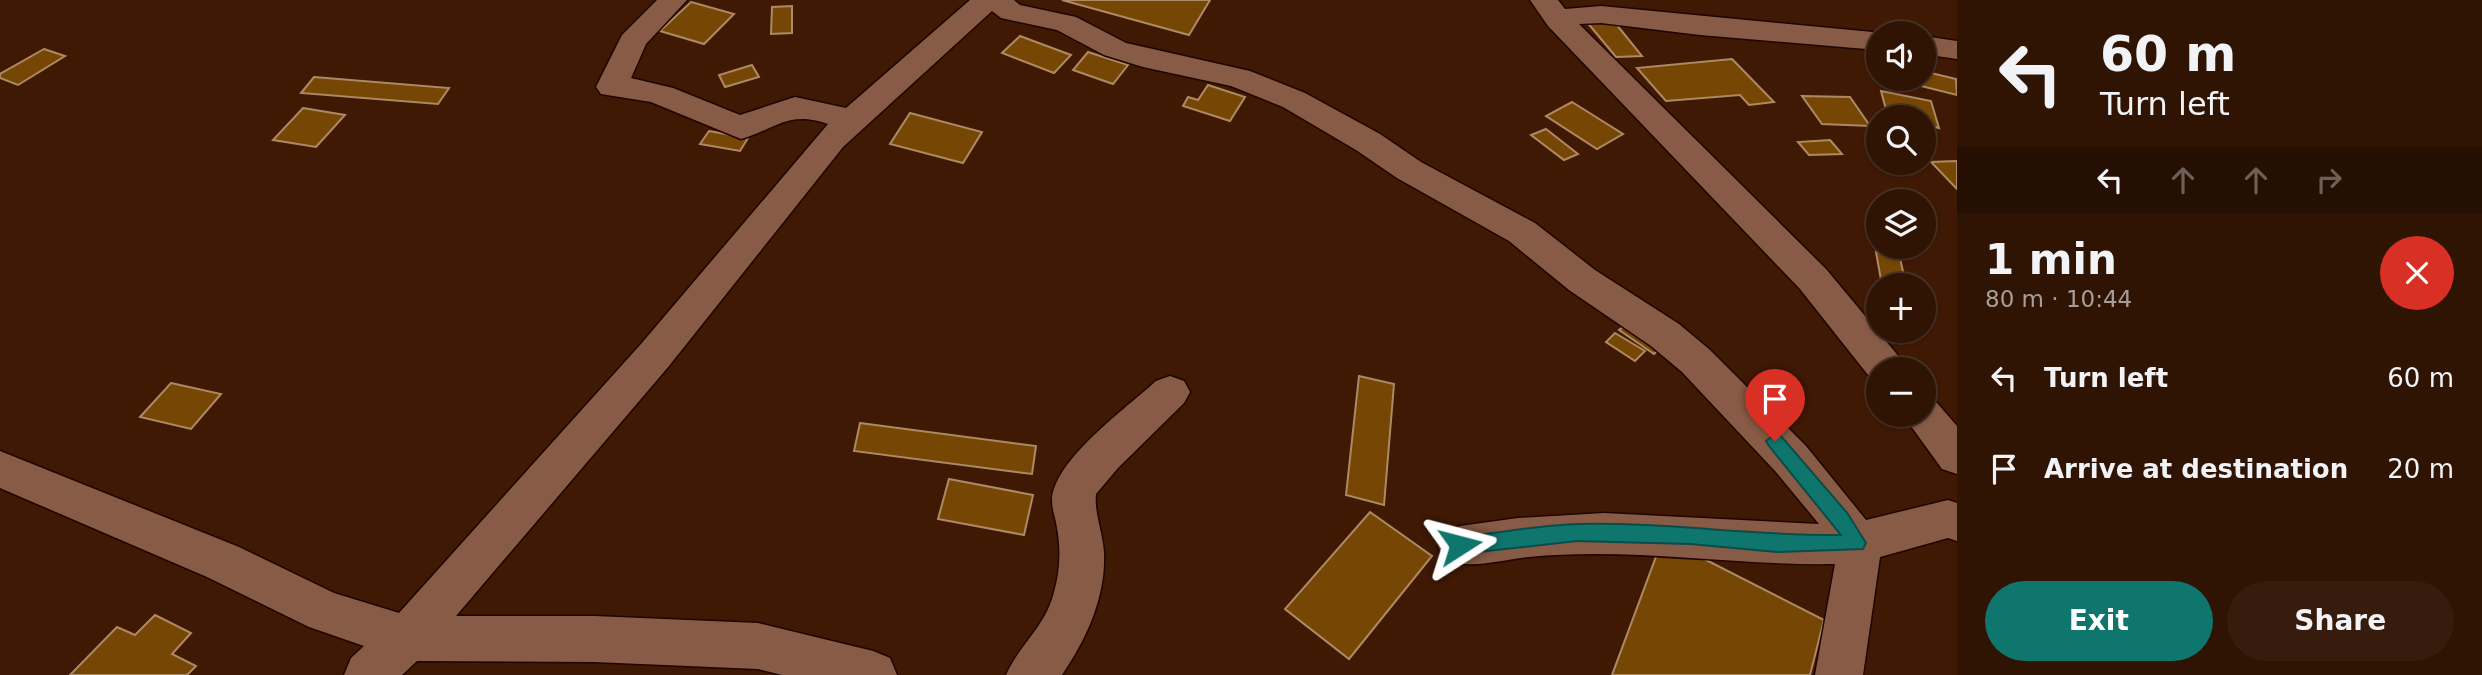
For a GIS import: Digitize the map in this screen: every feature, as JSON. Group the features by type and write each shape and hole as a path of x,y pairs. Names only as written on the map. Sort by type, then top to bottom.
{"street":[{"path":"673,0 633,41 612,87 628,86 672,99 741,128 793,106 815,108 851,121"},
{"path":"368,675 407,638 655,355 831,139 987,0"},
{"path":"997,0 1011,12 1066,23 1124,52 1239,78 1294,100 1368,142 1409,170 1521,232 1582,280 1665,335 1696,361 1791,460 1842,520 1856,543 1858,565 1839,675"},
{"path":"1551,10 1670,24 1866,40"},
{"path":"1551,10 1813,279 1876,357"},
{"path":"1936,47 1957,50"},
{"path":"1030,675 1056,643 1074,612 1081,536 1074,508 1075,492 1086,474 1170,392"},
{"path":"1933,427 1957,456"},
{"path":"0,469 223,562 325,612 407,638 594,639 758,646 873,675"},
{"path":"1460,545 1577,533 1690,536 1777,544 1856,543 1954,514"}],"building":[{"path":"1062,0 1210,0 1189,35"},
{"path":"691,2 734,14 704,44 660,31"},
{"path":"792,6 792,33 771,34 772,7"},
{"path":"1612,19 1642,56 1616,57 1586,21"},
{"path":"1020,36 1071,55 1054,73 1002,53"},
{"path":"44,49 65,56 18,85 0,78 0,74"},
{"path":"1088,52 1128,65 1113,84 1073,70"},
{"path":"1732,59 1774,102 1749,105 1740,95 1666,101 1637,68"},
{"path":"752,65 759,77 725,87 719,75"},
{"path":"1936,74 1956,79 1957,95 1936,90"},
{"path":"314,77 449,88 438,104 301,93"},
{"path":"1208,85 1245,97 1230,121 1183,106 1188,97 1198,100"},
{"path":"1881,91 1931,101 1932,105 1885,105"},
{"path":"1802,96 1850,97 1866,120 1866,126 1822,124"},
{"path":"1572,102 1623,134 1597,149 1546,116"},
{"path":"303,108 345,115 316,147 273,140"},
{"path":"910,113 982,132 963,163 890,144"},
{"path":"1546,129 1578,154 1564,160 1531,135"},
{"path":"709,131 748,138 740,151 700,144"},
{"path":"1830,140 1842,154 1809,155 1798,142"},
{"path":"1957,161 1957,189 1936,167 1936,162"},
{"path":"1877,259 1900,259 1903,273 1880,273"},
{"path":"1631,321 1665,344 1654,354 1619,330"},
{"path":"1615,333 1645,351 1635,361 1606,342"},
{"path":"1359,376 1394,384 1384,505 1346,495"},
{"path":"171,383 221,394 191,429 140,417"},
{"path":"860,423 1036,446 1032,474 854,451"},
{"path":"949,479 1033,495 1024,535 938,519"},
{"path":"1370,512 1432,556 1349,659 1285,609"},
{"path":"1663,538 1824,620 1810,675 1612,675"},
{"path":"155,615 191,633 172,654 196,666 187,675 70,675 117,627 135,635"}],"route":[{"path":"1460,545 1577,533 1690,536 1777,544 1856,543 1842,520 1775,441"}]}
